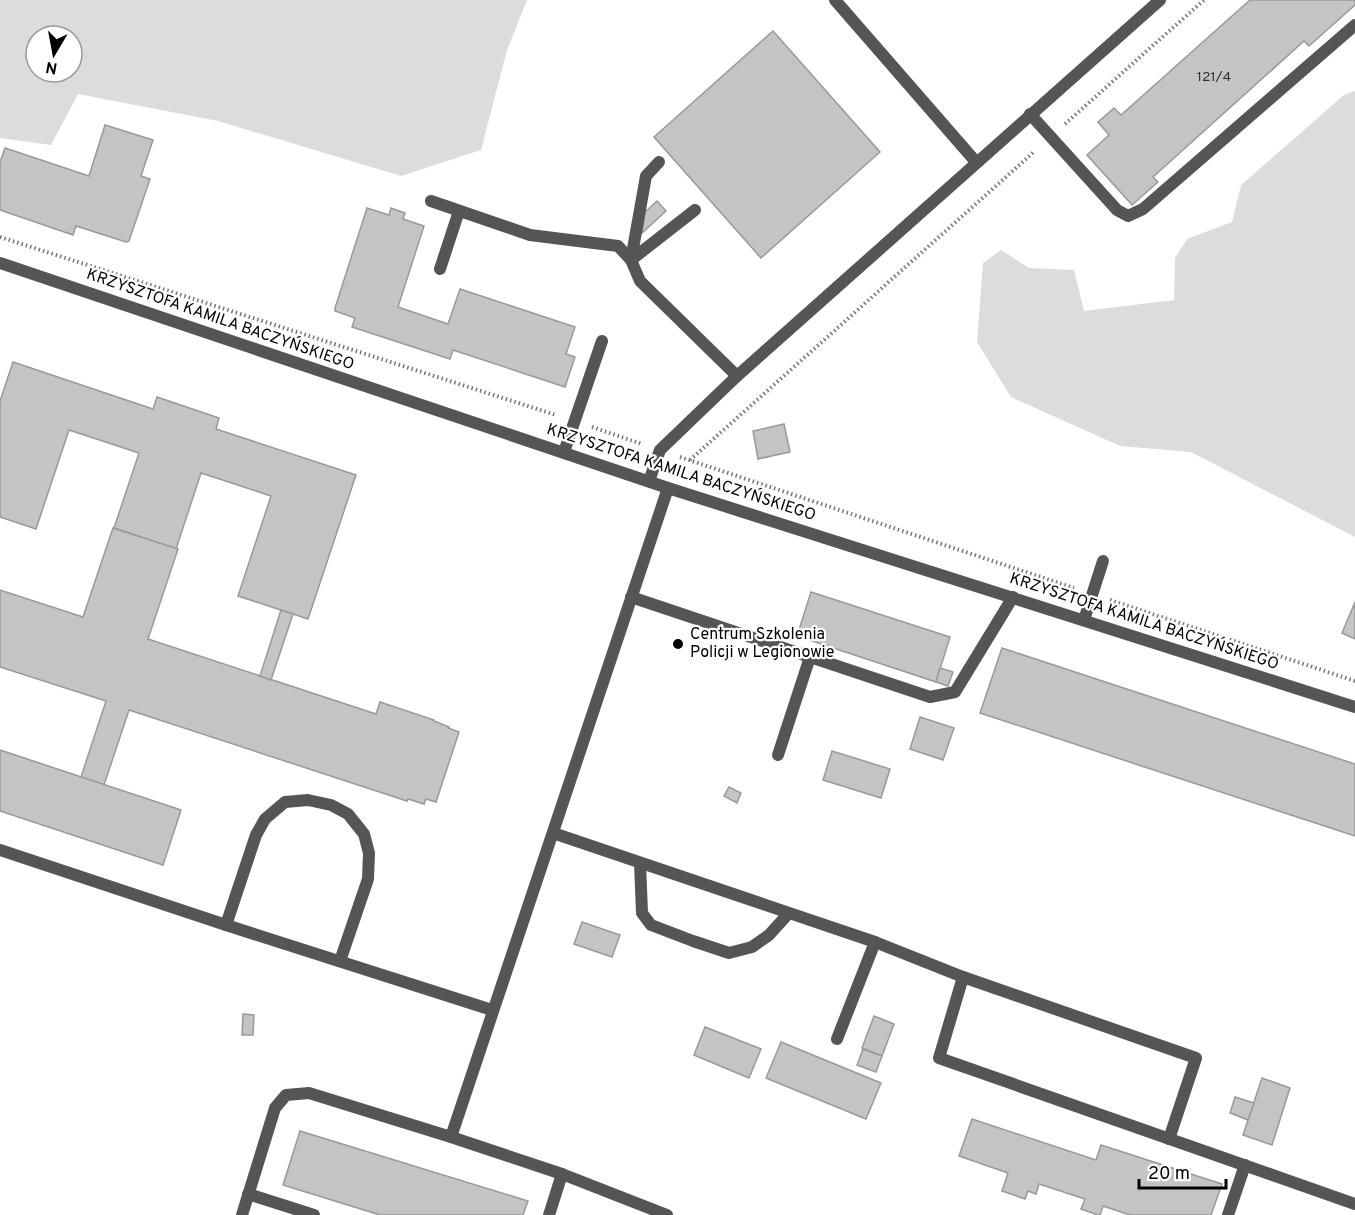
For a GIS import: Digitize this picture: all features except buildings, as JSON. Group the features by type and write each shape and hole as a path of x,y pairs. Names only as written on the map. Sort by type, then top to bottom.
{"lane":[{"path":"835,0 976,162"},
{"path":"650,482 660,450 737,376 1160,0"},
{"path":"1030,114 1116,210 1128,216 1143,209 1355,25"},
{"path":"631,260 646,176 659,162"},
{"path":"431,201 530,235 618,246 631,260 640,281 737,376"},
{"path":"631,260 695,210"},
{"path":"440,269 459,211"},
{"name":"KRZYSZTOFA KAMILA BACZYŃSKIEGO","path":"0,263 668,488 1355,707"},
{"path":"564,452 602,341"},
{"path":"451,1137 668,488"},
{"path":"1084,620 1103,561"},
{"path":"631,597 930,697 955,692 1012,597"},
{"path":"778,755 810,657"},
{"path":"226,925 256,835 265,819 285,802 308,800 332,805 348,814 359,827 364,834 369,853 368,879 340,961"},
{"path":"553,833 875,942 963,977 1196,1058 1169,1139"},
{"path":"0,850 492,1010"},
{"path":"640,863 642,913 651,925 693,941 729,953 752,947 769,935 788,914"},
{"path":"837,1039 875,942"},
{"path":"963,977 939,1058 1355,1204"},
{"path":"242,1215 275,1108 286,1095 309,1093 562,1174 667,1215"},
{"path":"1228,1215 1245,1165"},
{"path":"549,1215 562,1174"},
{"path":"248,1194 314,1215"}],"path":[{"path":"689,460 1204,0"}],"shaded area":[{"path":"0,0 527,0 507,50 481,150 401,176 218,121 78,94 51,145 0,138"},
{"path":"1355,91 1355,537 1191,452 1120,446 1011,397 977,342 983,263 1001,250 1029,268 1074,270 1084,311 1174,300 1175,258 1187,239 1232,222 1241,185 1344,95"}],"place":[{"name":"Centrum Szkolenia Policji w Legionowie","path":"678,644"}]}
